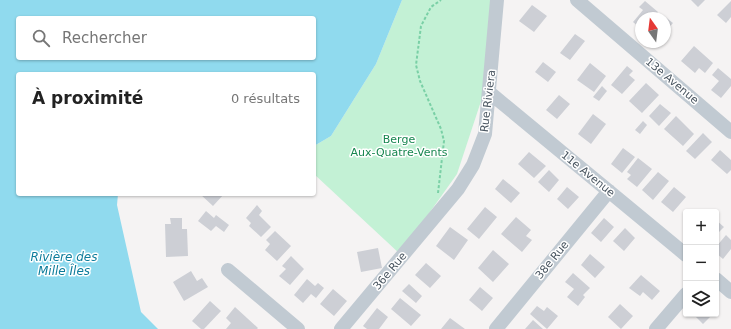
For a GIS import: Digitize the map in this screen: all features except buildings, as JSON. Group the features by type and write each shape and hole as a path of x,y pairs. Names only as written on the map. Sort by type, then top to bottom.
{"street":[{"name":"Rue Riviera","path":"438,213 458,189 473,165 485,134 490,93 497,0"},
{"name":"13e Avenue","path":"577,0 731,132"},
{"name":"11e Avenue","path":"490,93 683,253"},
{"name":"38e Rue","path":"496,329 609,191"},
{"name":"36e Rue","path":"341,329 438,213"},
{"path":"228,270 298,329"},
{"path":"718,281 731,292"},
{"path":"656,329 683,298"}],"path":[{"path":"438,213 439,179 444,141 441,129 420,82 416,65 421,26 431,7 441,0"}],"green space":[{"name":"Berge Aux-Quatre-Vents","path":"402,0 495,0 485,89 457,174 400,254 316,176 316,145 331,136 376,64"}],"water":[{"name":"Rivière des Mille Îles","path":"0,0 402,0 376,64 331,136 316,145 316,72 16,72 16,196 118,196 117,205 141,312 158,329 0,329"}]}
